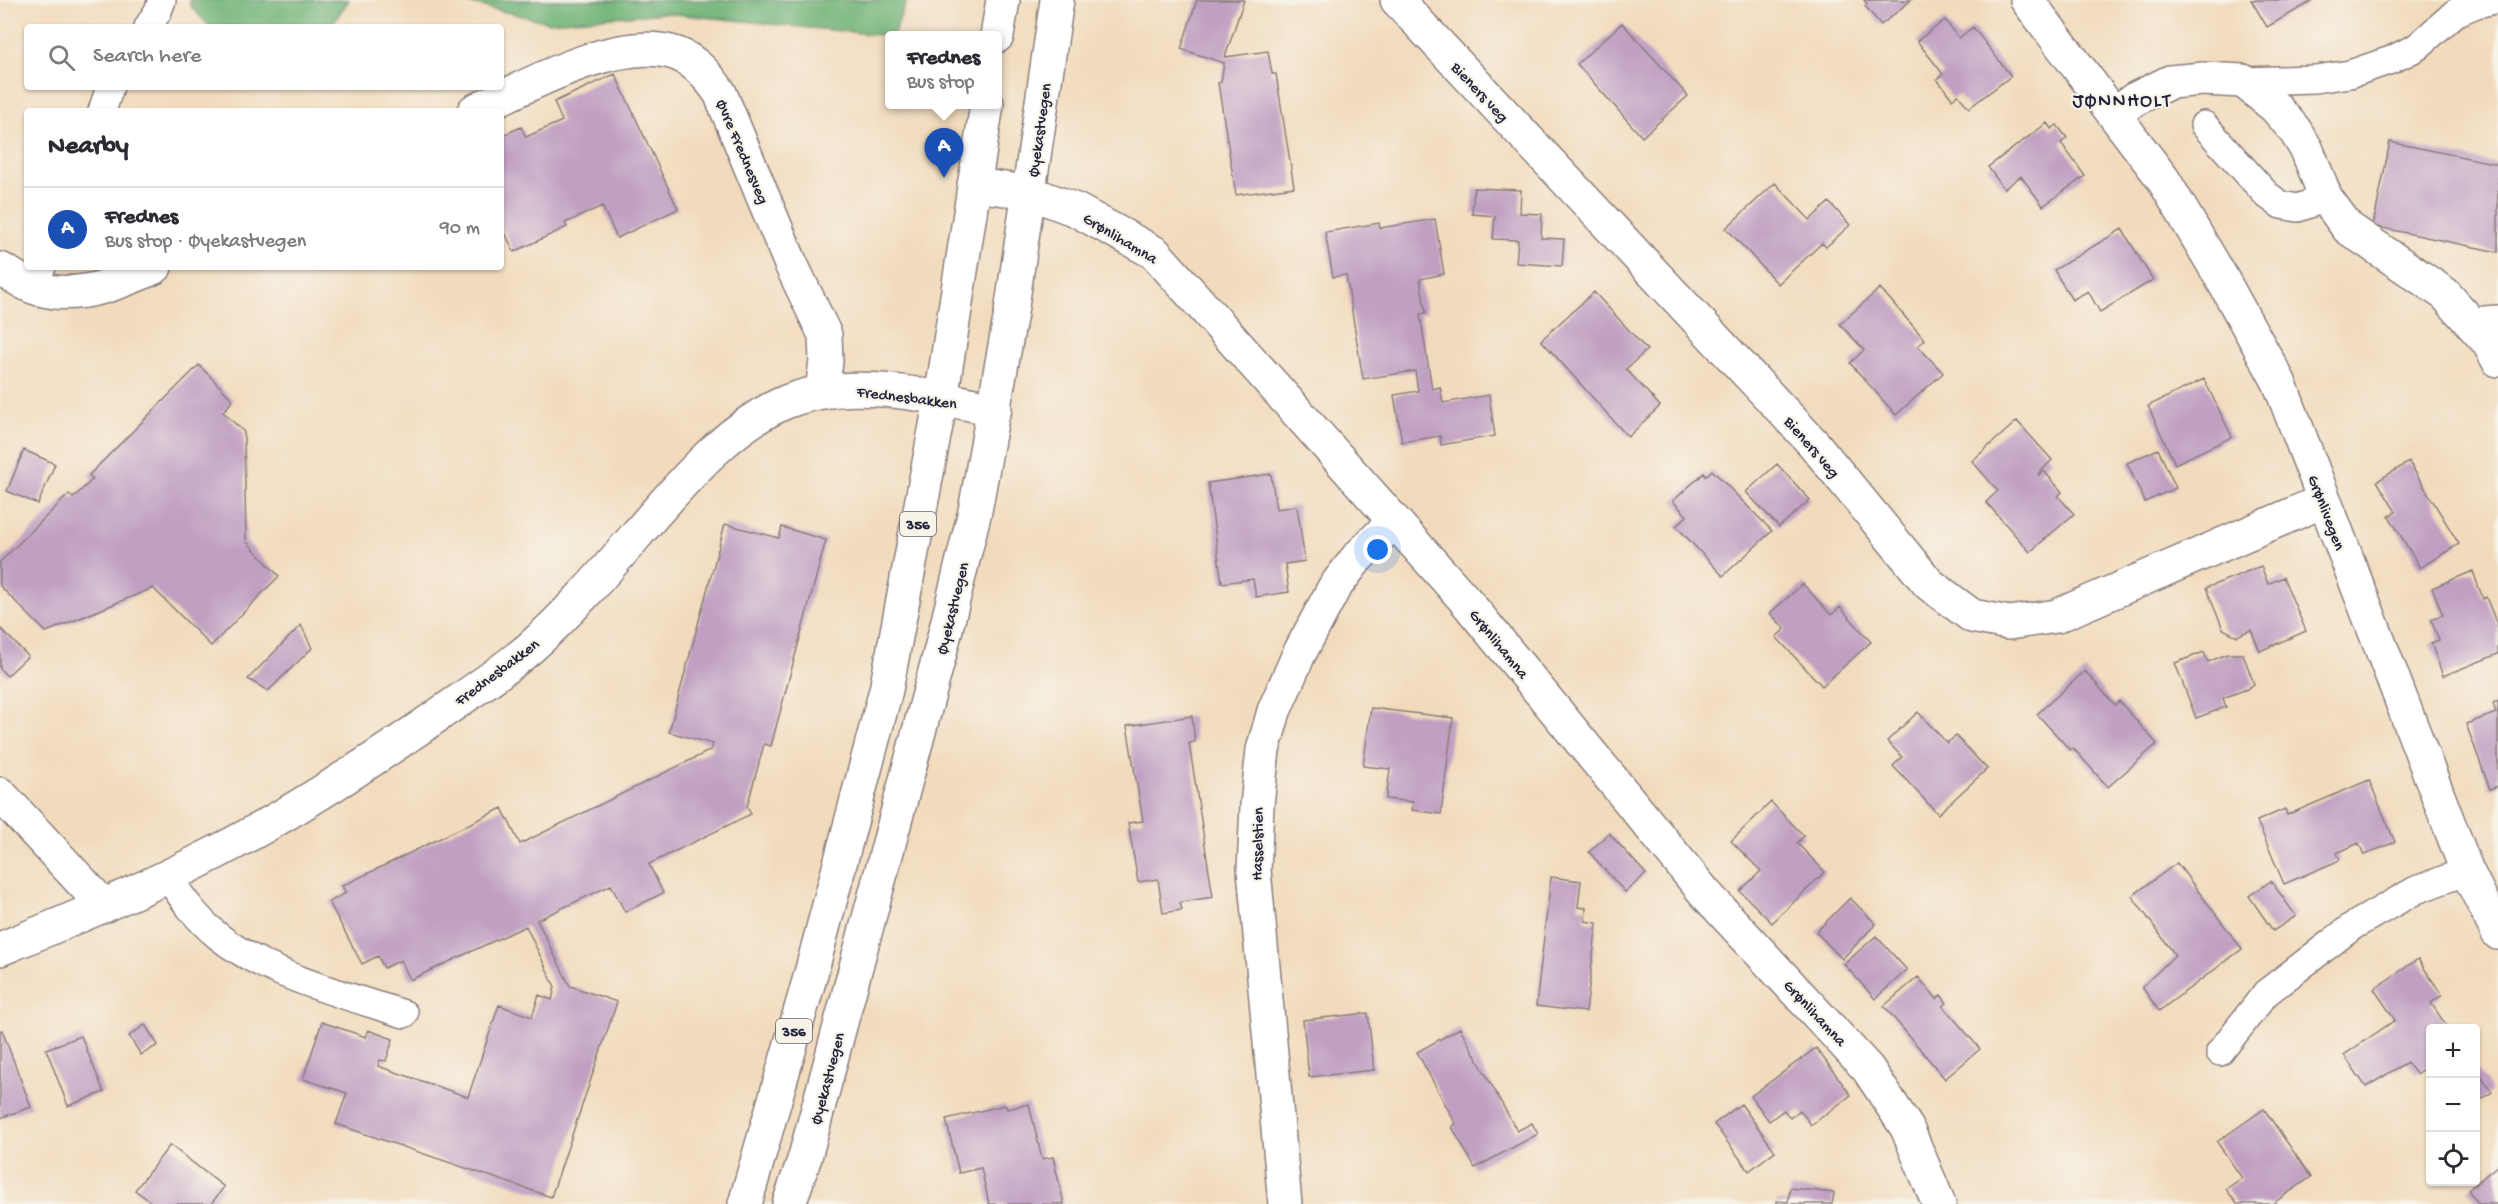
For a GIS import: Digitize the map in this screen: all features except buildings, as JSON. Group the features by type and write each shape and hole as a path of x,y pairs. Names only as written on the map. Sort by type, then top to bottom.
{"street":[{"path":"999,31 1003,0"},
{"name":"Øyekastvegen","path":"789,1204 808,1145 940,653 975,511 995,409 1057,0"},
{"name":"Bieners veg","path":"1396,0 1813,443 1929,584 1972,616 2009,624 2057,616 2323,501"},
{"name":"Grønlivegen","path":"2027,0 2163,179 2222,277 2279,382 2467,871 2498,933"},
{"name":"Øvre Frednesveg","path":"480,108 546,76 603,55 639,49 676,53 692,61 708,76 720,93 790,262 825,335 826,361 822,391"},
{"path":"2115,113 2135,99 2170,82 2243,81 2275,107 2294,129 2307,150 2326,198 2348,228 2485,320 2488,342 2498,360"},
{"name":"356","path":"745,1204 809,981 886,690 941,399 986,109"},
{"name":"Grønlihamna","path":"974,185 1028,192 1076,210 1155,253 1465,600 1705,893 1868,1069 1907,1128 1940,1204"},
{"path":"0,268 38,277 81,292 116,285 148,270"},
{"name":"Frednesbakken","path":"104,906 216,852 310,799 394,746 528,649 603,574 700,462 731,435 779,405 822,391 857,389 941,399 995,409"},
{"name":"Hasselstien","path":"1285,1204 1254,870 1257,805 1263,750 1274,711 1299,654 1334,588 1357,558 1394,521"},
{"path":"0,794 104,906 0,949"}],"lane":[{"path":"150,24 162,0"},
{"path":"2243,81 2314,80 2350,74 2391,60 2417,47 2453,6 2494,0"},
{"path":"103,108 109,90"},
{"path":"2205,125 2267,195 2281,205 2298,208 2326,198"},
{"path":"2220,1052 2266,993 2353,926 2416,890 2467,871"},
{"path":"166,876 193,912 219,937 261,962 309,983 404,1014"}],"green space":[{"path":"190,0 349,0 332,24 207,24 190,5"},
{"path":"455,0 907,0 895,31 885,31 885,35 665,13 548,22"}],"place":[{"name":"Frednes","path":"944,178"}],"district":[{"name":"JØNNHOLT","path":"2122,99"}]}
